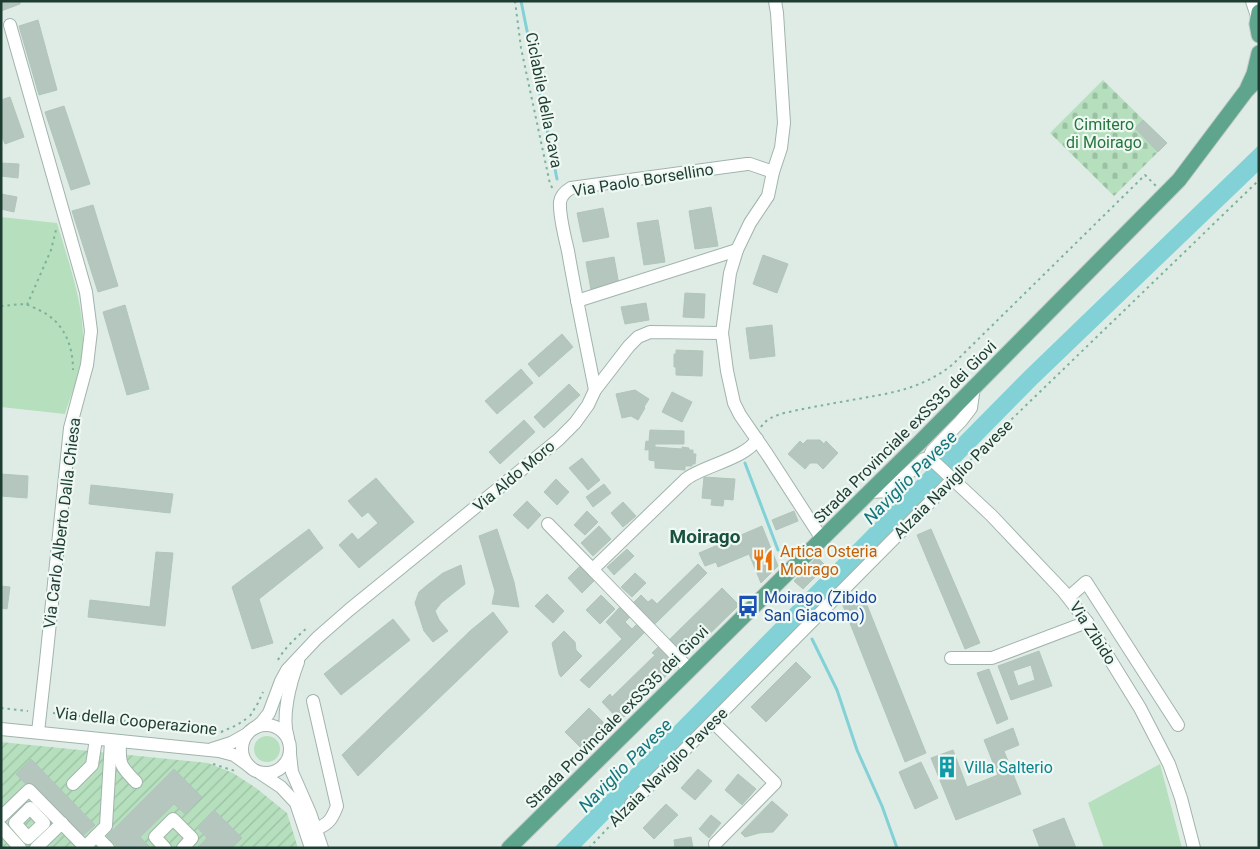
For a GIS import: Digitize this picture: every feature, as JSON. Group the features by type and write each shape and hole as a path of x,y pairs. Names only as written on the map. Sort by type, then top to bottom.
{"main road":[{"path":"1256,10 1256,24 1259,35"},
{"name":"Strada Provinciale exSS35 dei Giovi","path":"1246,91 1254,74 1259,53"},
{"name":"Strada Provinciale exSS35 dei Giovi","path":"509,848 822,540 1180,180 1246,91 1259,78"}],"street":[{"path":"775,1 784,123 781,148 768,196 750,222 737,250 730,272 722,333 727,371 734,402 740,415 822,540"},
{"name":"Via Carlo Alberto Dalla Chiesa","path":"10,25 86,292 91,331 87,365 70,428 38,732"},
{"name":"Via Paolo Borsellino","path":"595,390 562,221 560,204 565,192 571,188 747,164 773,172"},
{"path":"577,301 737,250"},
{"name":"Via Aldo Moro","path":"251,731 269,714 284,674 303,651 349,610 558,440 576,423 588,406 595,390 638,337 650,332 722,333"},
{"path":"870,492 889,491 924,459 931,459 932,451 971,408 974,387"},
{"path":"594,571 596,564 686,478 734,457 754,444 757,439"},
{"name":"Via Zibido","path":"931,459 991,515 1069,597 1087,622 1137,704 1169,764 1182,798 1194,848"},
{"name":"Alzaia Naviglio Pavese","path":"631,804 953,479"},
{"path":"548,524 690,670"},
{"path":"1069,597 1086,582 1178,725"},
{"path":"951,658 992,658 1087,622"},
{"name":"Via Aldo Moro","path":"288,739 285,724 289,692 294,671 303,651"},
{"path":"1137,704 1156,692"},
{"path":"313,701 337,806 332,818 316,829"},
{"path":"712,722 775,783 715,844"},
{"path":"311,848 296,803 292,797 281,787 248,770 242,750 244,740 251,731 263,725 274,726 283,732 288,739 292,772 310,813 322,848"},
{"name":"Via della Cooperazione","path":"1,729 224,752 234,755 248,770"},
{"name":"Via della Cooperazione","path":"210,750 231,743 251,731"},
{"path":"73,784 92,765 96,739"},
{"path":"116,741 122,768 136,782"},
{"path":"18,839 14,823 30,808 41,811 62,823 84,847 106,826 116,741"},
{"path":"248,770 268,773 278,770 286,763 290,753"},
{"path":"1,817 29,790 41,811 44,822 42,841"},
{"path":"13,806 22,816"},
{"path":"164,847 154,837 174,819 192,838 183,848"},
{"path":"42,841 62,823"},
{"path":"1,827 18,839 28,838 42,841"},
{"path":"96,836 108,848"}],"path":[{"name":"Ciclabile della Cava","path":"515,1 521,48 550,184 561,198"},
{"path":"757,439 760,429 765,422 784,412 892,393 912,388 930,380 952,365 1144,175 1165,195"},
{"name":"Alzaia Naviglio Pavese","path":"953,479 992,438 1259,180"},
{"path":"27,305 51,250 61,206"},
{"path":"1,306 27,305 46,313 54,320 64,331 70,344 73,374"},
{"path":"278,661 286,648 308,627"},
{"name":"Via della Cooperazione","path":"1,708 221,732 249,717 265,688"},
{"name":"Via della Cooperazione","path":"211,763 248,770"},
{"name":"Alzaia Naviglio Pavese","path":"589,848 631,804"}],"green space":[{"name":"Cimitero di Moirago","path":"1103,80 1167,143 1114,196 1050,133"},
{"path":"1,217 57,223 77,292 83,328 80,369 65,414 1,407"},
{"path":"267,736 276,740 280,749 276,758 267,762 258,758 254,749 258,740"},
{"path":"1,742 208,763 233,773 256,788 287,813 298,848 1,848"},
{"path":"1160,764 1182,848 1104,848 1088,803"}],"water":[{"path":"1259,145 1259,171 1037,384 580,848 554,848 1025,371"}],"building":[{"path":"1,1 20,1 20,4 1,11"},
{"path":"38,20 57,90 39,95 19,26"},
{"path":"10,97 24,137 5,144 1,134 1,100"},
{"path":"64,106 90,184 71,190 45,112"},
{"path":"1143,120 1167,143 1158,152 1135,128"},
{"path":"1,163 19,164 18,178 1,176"},
{"path":"1,194 17,197 14,212 1,209"},
{"path":"93,205 118,286 98,292 72,211"},
{"path":"711,207 718,246 695,249 689,211"},
{"path":"603,208 609,237 583,242 577,213"},
{"path":"658,220 665,262 644,265 637,223"},
{"path":"763,255 788,264 777,293 753,284"},
{"path":"614,257 619,285 591,290 586,262"},
{"path":"685,293 705,294 704,318 683,317"},
{"path":"646,303 649,320 625,324 621,307"},
{"path":"125,305 149,389 127,395 103,312"},
{"path":"772,325 775,356 750,359 746,328"},
{"path":"562,334 573,347 539,377 528,364"},
{"path":"676,350 703,351 702,376 676,375 674,354 676,354"},
{"path":"521,369 533,383 497,414 485,401"},
{"path":"569,384 580,395 544,428 534,417"},
{"path":"635,390 649,399 645,408 638,420 631,416 622,418 616,394"},
{"path":"672,392 692,402 682,422 662,412"},
{"path":"524,420 535,432 500,464 489,452"},
{"path":"650,430 684,431 684,444 655,444 649,441"},
{"path":"807,440 820,440 824,444 826,441 838,453 823,469 817,463 810,463 805,469 788,454 800,441 803,444"},
{"path":"646,441 655,443 655,449 645,450"},
{"path":"655,447 689,448 689,450 693,450 693,454 696,454 695,464 685,466 685,470 655,468 655,461 649,460 649,450"},
{"path":"582,458 600,480 588,490 569,468"},
{"path":"1,474 28,476 27,498 1,496"},
{"path":"704,477 735,479 733,500 724,499 723,506 711,505 712,499 702,498"},
{"path":"376,478 414,522 359,568 339,545 352,533 358,540 378,523 368,512 362,517 348,501"},
{"path":"556,479 569,492 557,505 544,492"},
{"path":"604,484 611,493 593,507 586,497"},
{"path":"91,485 173,494 170,513 89,504"},
{"path":"527,501 541,515 528,529 513,515"},
{"path":"623,502 636,516 623,527 611,513"},
{"path":"587,511 598,522 585,535 574,525"},
{"path":"794,511 798,521 776,530 772,520"},
{"path":"599,526 611,539 593,556 581,543"},
{"path":"762,526 778,566 761,583 749,554 718,567 716,562 705,566 699,553"},
{"path":"309,529 323,548 259,599 273,643 252,649 232,587"},
{"path":"497,529 514,582 519,607 492,604 495,591 479,536"},
{"path":"931,529 980,643 965,649 917,535"},
{"path":"627,549 634,556 614,575 607,567"},
{"path":"156,552 173,553 165,626 88,617 90,600 150,607"},
{"path":"817,557 826,566 803,589 794,581"},
{"path":"698,564 707,573 656,623 652,625 632,604 641,595 648,602 652,599 657,604"},
{"path":"461,565 465,584 441,603 435,611 439,620 448,631 433,642 424,631 415,603 419,592 443,573"},
{"path":"580,566 596,579 582,593 568,578"},
{"path":"635,573 646,583 632,597 621,587"},
{"path":"1,586 10,587 7,609 1,608"},
{"path":"722,588 739,605 685,658 668,641"},
{"path":"547,594 564,611 553,623 535,606"},
{"path":"601,595 615,609 600,624 586,610"},
{"path":"863,595 926,753 905,762 842,603"},
{"path":"621,606 631,616 625,622 632,629 638,623 646,631 589,688 580,680 622,639 606,622"},
{"path":"493,612 508,632 358,776 342,755 470,631"},
{"path":"393,619 410,640 341,695 324,674"},
{"path":"564,631 575,642 576,650 582,656 561,677 552,643"},
{"path":"661,644 679,663 620,721 602,702 610,694 612,697 655,655 652,653"},
{"path":"1039,651 1052,686 1011,700 998,666","holes":["1031,665 1035,680 1018,686 1013,671"]},
{"path":"796,662 811,677 766,722 751,707"},
{"path":"989,669 1008,719 997,724 977,673"},
{"path":"589,708 605,724 581,748 565,732"},
{"name":"Villa Salterio","path":"1013,728 1019,745 1004,751 1021,794 956,820 931,758 953,750 967,787 998,775 984,740"},
{"path":"31,759 95,825 79,839 16,774"},
{"path":"921,762 938,798 915,809 899,772"},
{"path":"174,769 202,797 185,814 174,804 140,837 150,848 119,848 107,836"},
{"path":"698,769 712,781 695,800 681,788"},
{"path":"738,774 756,789 742,805 725,790"},
{"path":"772,801 788,815 773,832 745,837 741,833"},
{"path":"666,804 678,815 654,839 643,828"},
{"path":"214,810 242,838 232,848 197,848 207,838 197,827"},
{"path":"711,815 721,823 709,838 699,829"},
{"path":"1064,818 1076,848 1040,848 1033,830"},
{"path":"691,837 693,848 675,848 674,840"}],"waterway":[{"path":"521,1 557,179"},
{"path":"745,463 778,550"},
{"path":"812,639 837,690 857,750 882,806 897,848"}],"place":[{"name":"Artica Osteria Moirago","path":"763,560"},
{"name":"Moirago (Zibido San Giacomo)","path":"748,606"},
{"name":"Villa Salterio","path":"947,767"}],"district":[{"name":"Moirago","path":"705,536"}],"water label":[{"name":"Naviglio Pavese","path":"910,477"},
{"name":"Naviglio Pavese","path":"625,765"}]}
